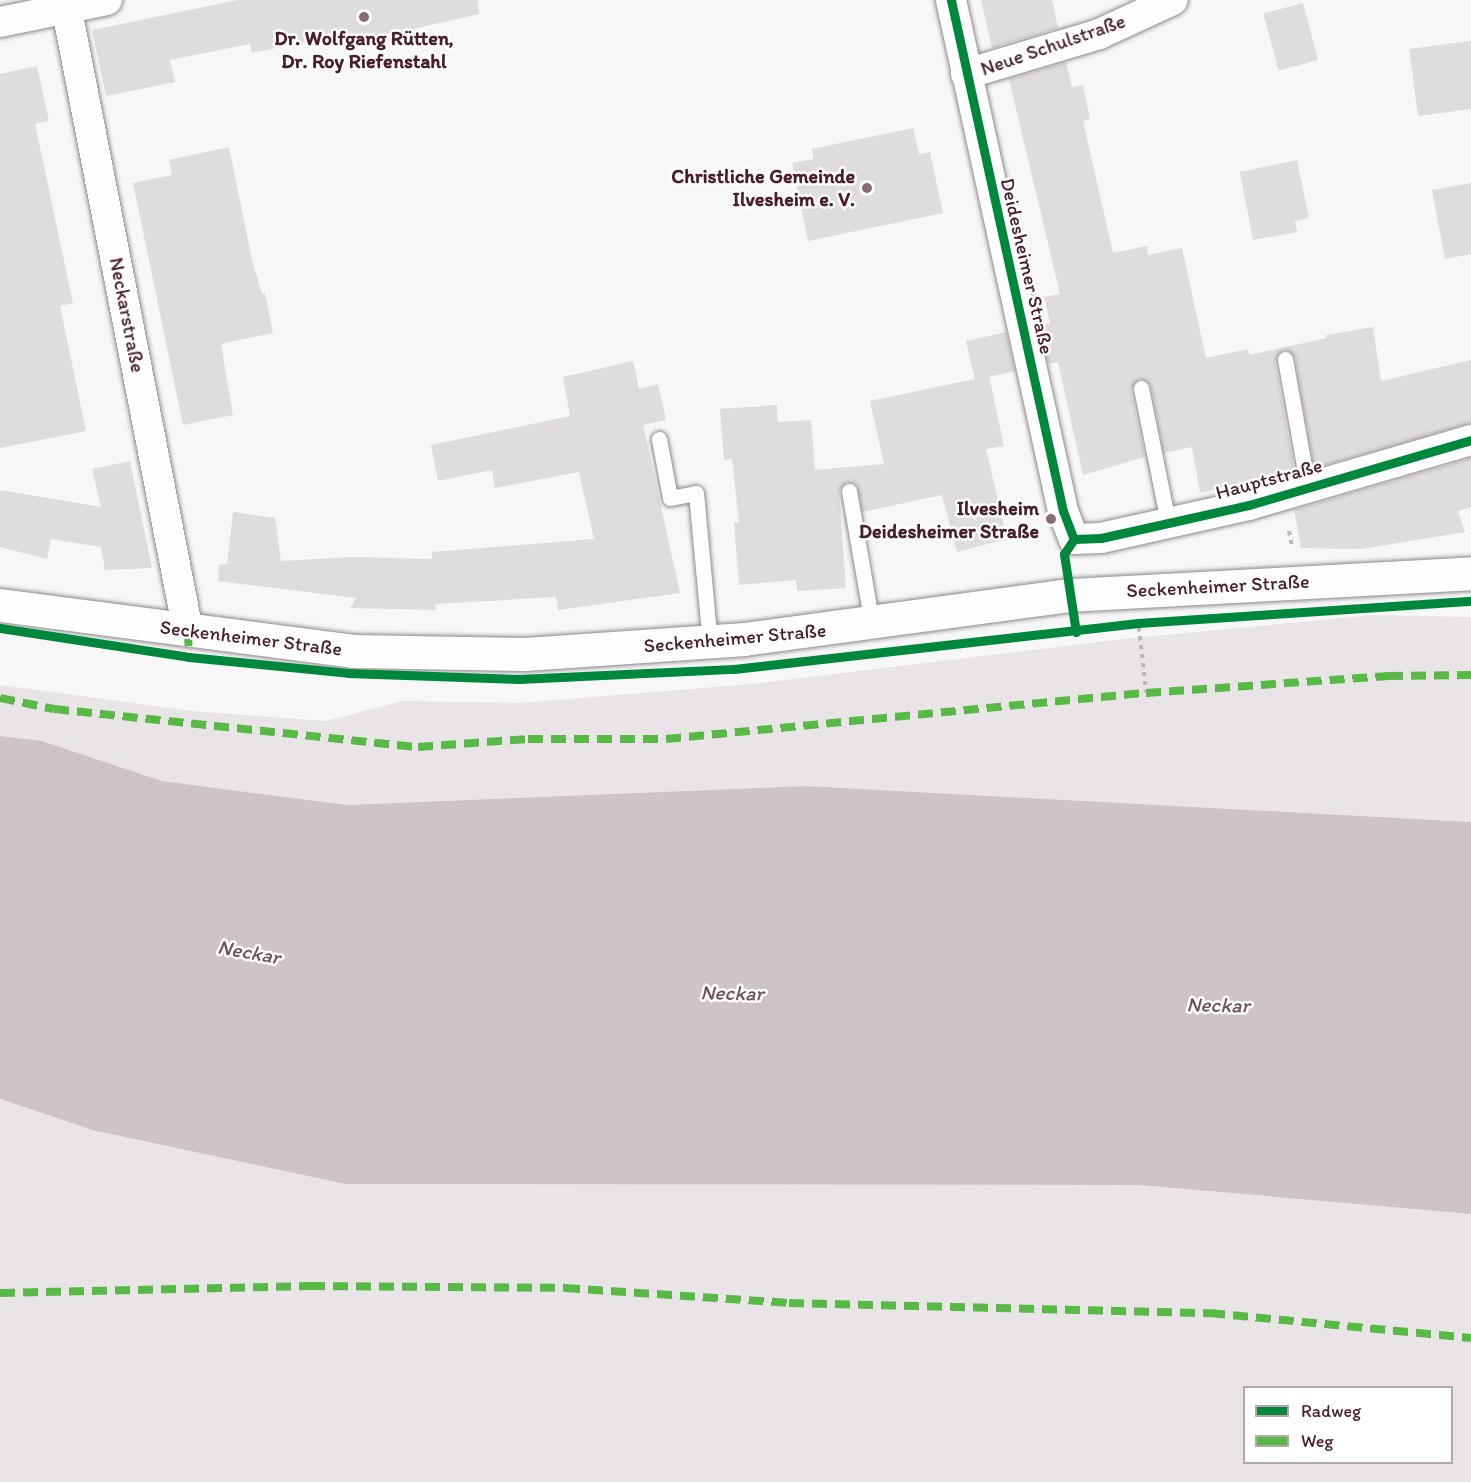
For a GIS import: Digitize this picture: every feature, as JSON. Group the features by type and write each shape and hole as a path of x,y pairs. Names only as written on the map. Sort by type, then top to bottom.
{"main road":[{"name":"Seckenheimer Straße","path":"0,605 353,651 525,654 710,643 872,624 1070,595 1471,573"}],"street":[{"path":"0,22 66,4 106,0"},
{"name":"Deidesheimer Straße","path":"951,0 1060,500 1074,538"},
{"name":"Neue Schulstraße","path":"966,74 1099,34 1173,0"},
{"name":"Neckarstraße","path":"66,4 188,631"},
{"name":"Hauptstraße","path":"1074,538 1101,538 1168,522 1225,517 1308,488 1471,440"}],"lane":[{"name":"Hauptstraße","path":"1285,359 1308,488"},
{"path":"1141,388 1168,522"},
{"path":"659,439 670,498 696,493 710,643"},
{"path":"849,491 872,624"}],"path":[{"path":"1139,629 1146,693"}],"shaded area":[{"path":"1373,615 1471,617 1471,822 806,786 347,805 162,781 42,741 0,736 0,685 192,711 326,721 403,701 519,703 752,684 1132,638"},
{"path":"0,1099 92,1130 345,1184 1139,1185 1471,1214 1471,1482 0,1482"}],"water":[{"name":"Neckar","path":"0,736 42,741 162,781 347,805 806,786 1471,822 1471,1214 1139,1185 345,1184 92,1130 0,1099"}],"building":[{"path":"238,0 478,0 479,14 347,44 346,34 252,53 250,44 170,60 175,82 106,96 92,30"},
{"path":"981,0 1052,0 1058,28 992,48"},
{"path":"1303,3 1318,60 1279,71 1263,14"},
{"path":"1471,41 1471,109 1418,116 1409,49"},
{"path":"1066,62 1072,87 1083,85 1090,119 1083,121 1113,253 1147,246 1148,255 1182,248 1206,358 1248,349 1249,355 1327,338 1326,335 1373,327 1381,381 1471,360 1471,423 1314,468 1295,357 1284,349 1275,361 1295,473 1200,493 1192,447 1164,453 1151,386 1140,378 1131,390 1145,457 1083,475 1058,362 1048,364 1040,325 1050,323 1044,297 1060,294 1009,79"},
{"path":"37,66 49,121 35,124 73,303 60,306 86,431 0,448 0,74"},
{"name":"Christliche Gemeinde Ilvesheim e. V.","path":"913,128 919,154 930,152 943,213 808,241 792,163 813,159 812,149"},
{"path":"229,147 252,260 262,294 265,293 273,333 221,344 233,415 183,425 133,183 172,175 169,160"},
{"path":"1297,160 1309,218 1295,221 1297,232 1253,240 1240,172"},
{"path":"1471,183 1471,254 1445,259 1432,190"},
{"path":"1006,332 1015,371 975,380 966,341"},
{"path":"633,361 639,389 658,384 666,420 643,425 680,593 558,610 556,597 435,604 436,610 350,608 356,598 218,581 219,565 227,564 233,512 275,518 281,561 352,557 432,559 432,552 594,539 579,472 495,488 492,470 438,481 431,445 570,416 563,377"},
{"path":"989,376 1004,446 986,449 1007,539 957,552 942,495 862,512 857,485 847,482 839,492 846,588 797,591 796,580 739,585 734,522 739,522 732,459 724,460 720,409 777,405 778,422 811,420 815,470 884,464 870,401"},
{"path":"1471,458 1471,507 1458,511 1465,532 1362,549 1301,548 1294,510"},
{"path":"130,461 152,568 105,570 101,547 51,539 47,559 0,547 0,490 101,507 92,469"}],"marked path":[{"path":"188,631 189,657"},
{"path":"0,698 54,709 418,747 528,739 666,739 1146,693 1388,676 1471,675"},
{"path":"0,1293 310,1286 565,1288 789,1303 1210,1313 1471,1338"}],"cycle path":[{"path":"951,0 1063,511 1074,539"},
{"path":"1074,539 1101,538 1249,505 1471,440"},
{"path":"1074,539 1064,554 1076,632"},
{"path":"0,628 189,657 348,673 519,679 734,669 1138,623 1471,601"}],"place":[{"name":"Dr. Wolfgang Rütten, Dr. Roy Riefenstahl","path":"364,17"},
{"name":"Christliche Gemeinde Ilvesheim e. V.","path":"867,188"},
{"name":"Ilvesheim Deidesheimer Straße","path":"1051,519"}]}
